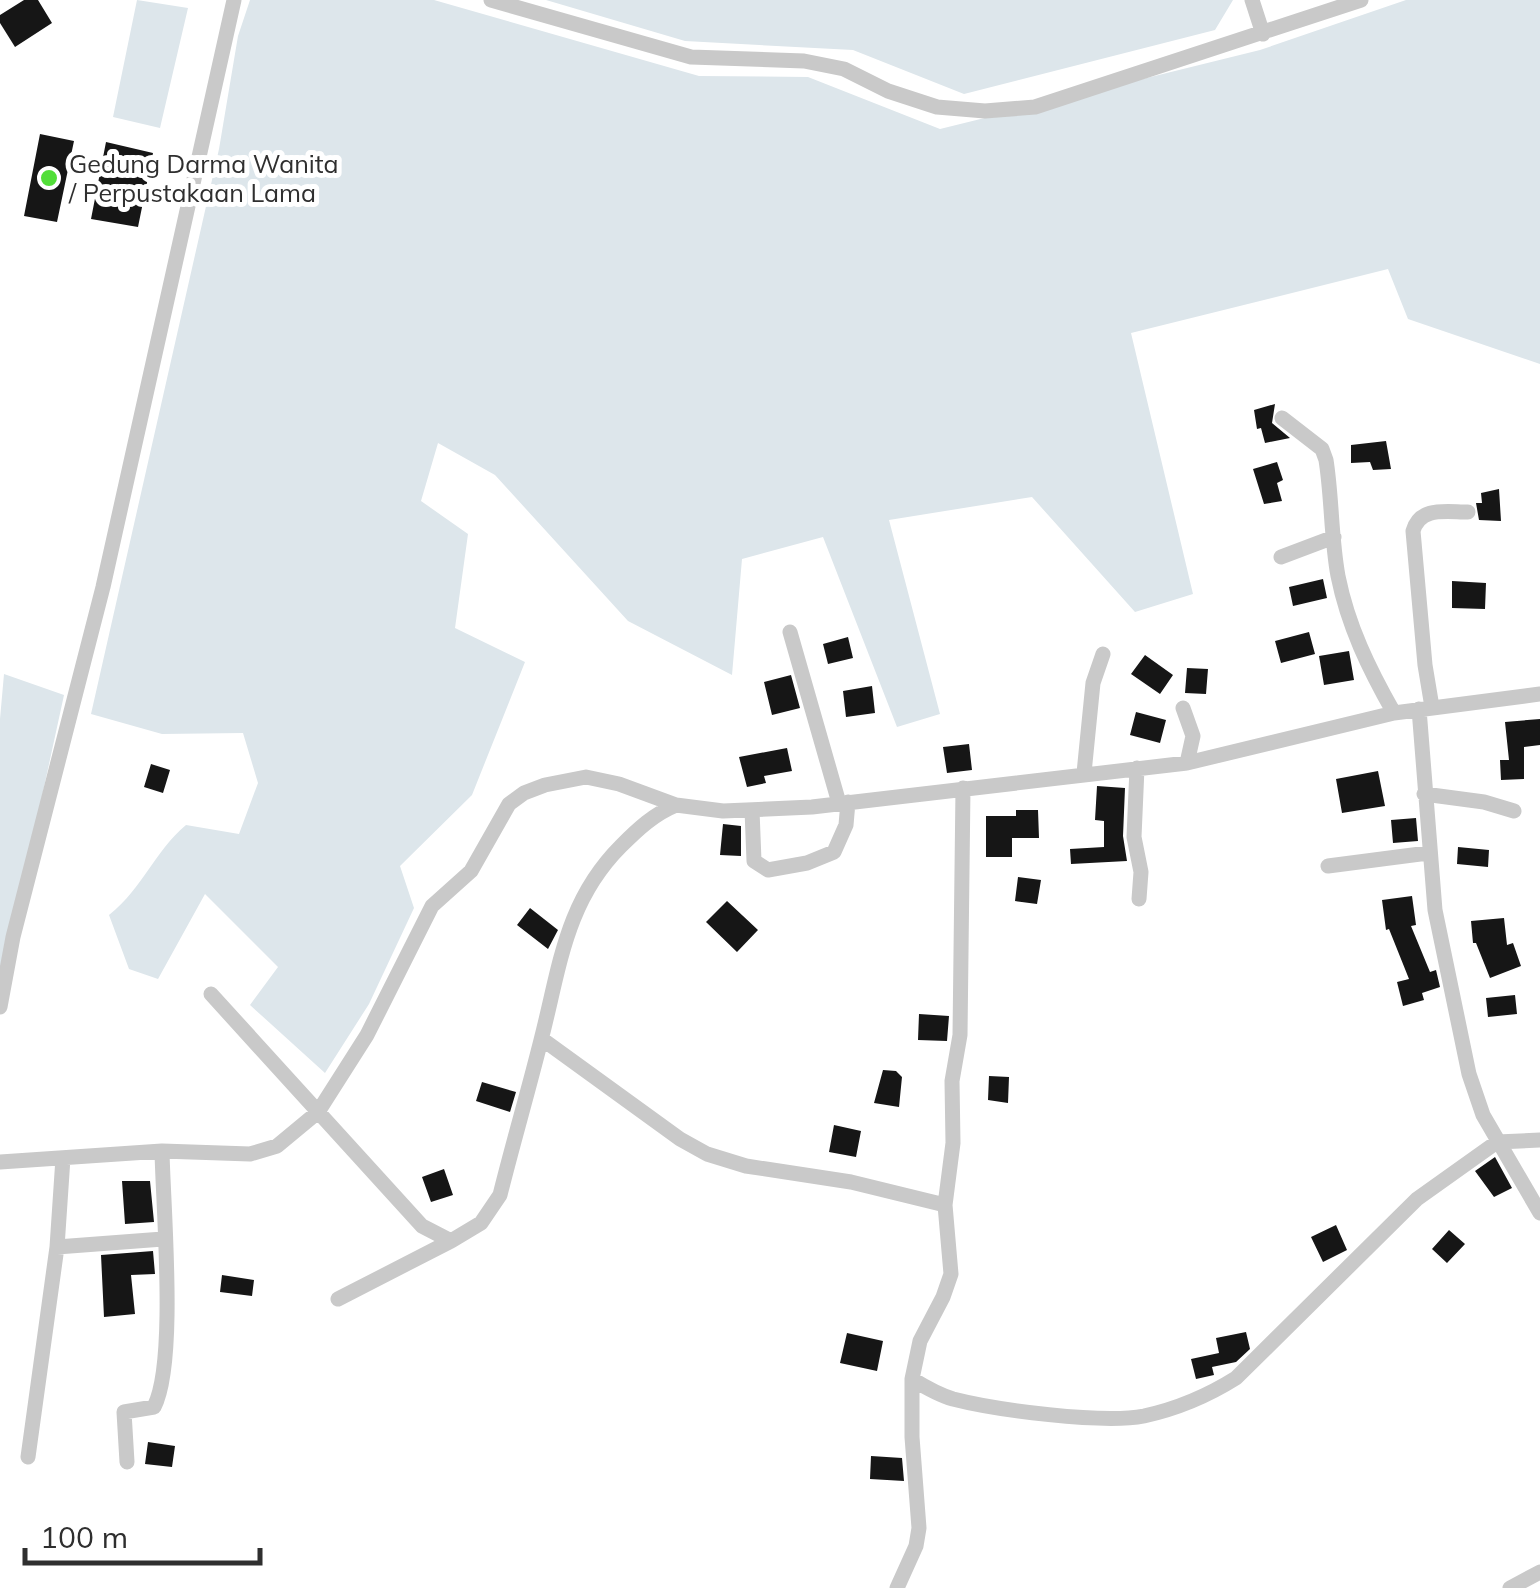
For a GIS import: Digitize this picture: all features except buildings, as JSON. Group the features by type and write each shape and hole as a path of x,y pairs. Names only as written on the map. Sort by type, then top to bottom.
{"street":[{"path":"0,1006 30,867 130,474 234,0"},
{"path":"491,0 692,57 804,61 844,69 916,102 962,111 1035,107 1360,0"},
{"path":"1252,0 1263,34"},
{"path":"1282,418 1322,449 1331,491 1338,576 1365,661 1394,713"},
{"path":"1468,512 1426,513 1415,523 1413,531 1425,665 1424,794 1428,852 1435,910 1469,1074 1483,1116 1540,1214"},
{"path":"1281,557 1334,537"},
{"path":"752,810 754,861 768,870 807,864 834,852 846,824 844,803 790,632"},
{"path":"1084,773 1088,714 1103,654"},
{"path":"0,1162 162,1151 264,1152 289,1138 318,1112 367,1035 427,914 471,871 509,804 545,785 586,777 619,784 676,805 723,811 844,803 1188,763 1394,713 1540,694"},
{"path":"1183,708 1193,736 1188,763"},
{"path":"1137,768 1134,837 1141,872 1139,899"},
{"path":"897,1588 916,1546 919,1528 912,1379 920,1341 951,1274 945,1205 953,1143 952,1081 960,1035 963,788"},
{"path":"1424,794 1514,810"},
{"path":"338,1300 451,1241 480,1222 500,1196 560,955 579,904 596,873 645,824 676,805"},
{"path":"1328,866 1428,852"},
{"path":"211,994 422,1226 451,1241"},
{"path":"542,1039 680,1139 707,1154 746,1166 850,1182 945,1205"},
{"path":"912,1379 953,1398 1124,1418 1145,1416 1200,1397 1236,1378 1417,1199 1497,1142 1540,1140"},
{"path":"127,1462 123,1414 128,1409 154,1407 164,1371 162,1151"},
{"path":"28,1457 57,1246 62,1158"},
{"path":"57,1246 163,1239"},
{"path":"1510,1588 1540,1572"}],"shaded area":[{"path":"137,0 188,8 160,128 113,117"},
{"path":"250,0 434,0 699,76 808,77 940,129 1260,50 1406,0 1540,0 1540,364 1408,319 1388,269 1131,333 1193,594 1135,612 1032,497 889,520 940,714 897,727 823,537 742,559 732,675 628,621 495,475 438,443 421,501 468,534 455,628 525,662 472,795 400,866 414,908 369,1004 325,1073 250,1005 278,967 205,894 158,979 129,969 109,915 186,825 239,834 258,783 243,733 162,734 91,714 219,149 238,36"},
{"path":"546,0 1233,0 1215,30 964,94 853,50 685,41"},
{"path":"4,674 64,695 0,990 0,719"}],"place":[{"name":"Gedung Darma Wanita / Perpustakaan Lama","path":"49,178"}]}
